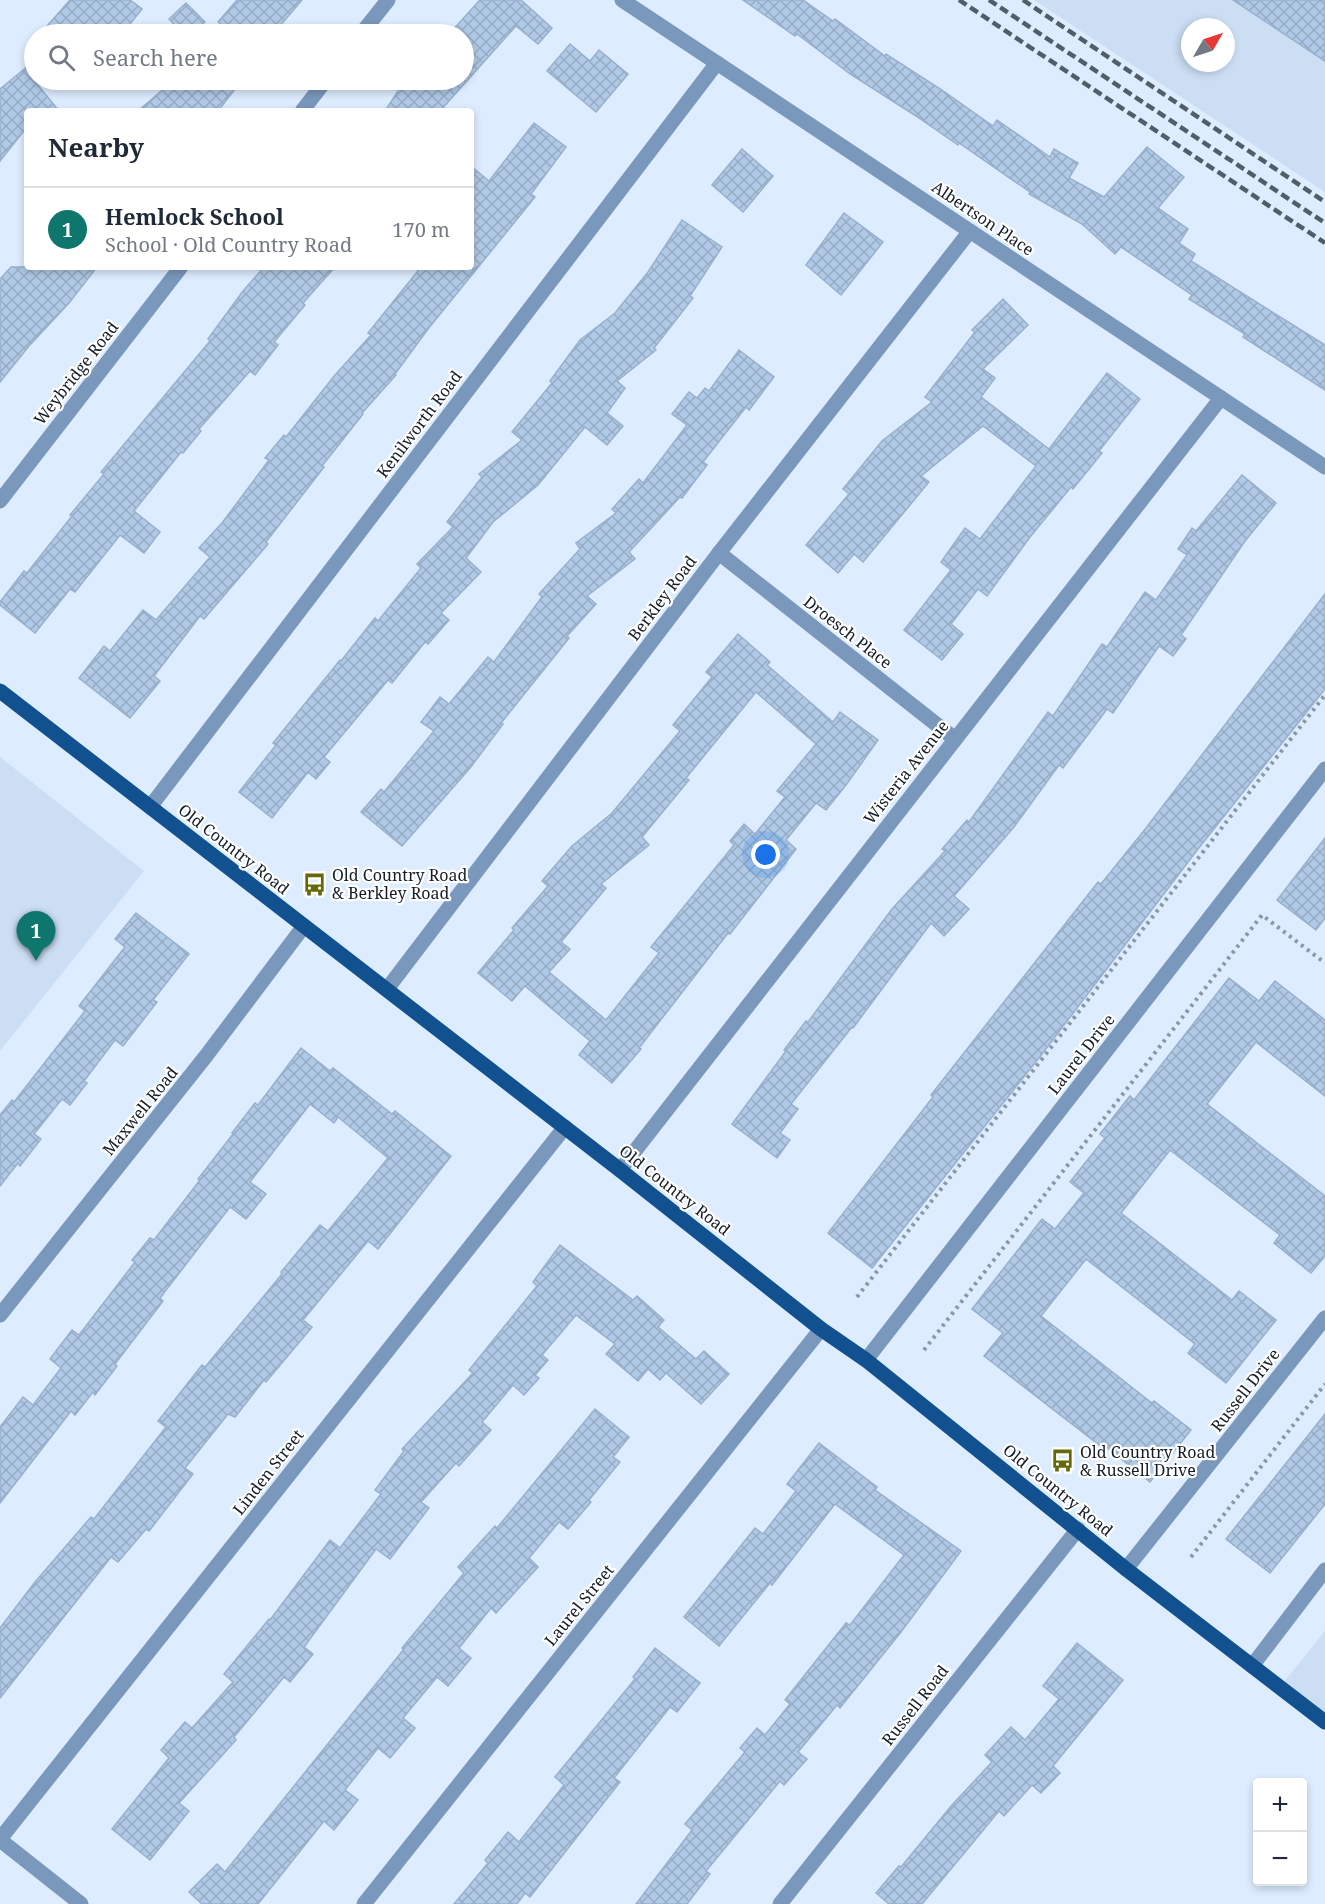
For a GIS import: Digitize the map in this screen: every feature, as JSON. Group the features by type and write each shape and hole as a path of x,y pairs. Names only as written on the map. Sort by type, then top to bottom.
{"main road":[{"name":"Old Country Road","path":"0,691 565,1127 821,1329 866,1360 1126,1569 1325,1722"}],"street":[{"path":"369,24 388,0"},
{"name":"Albertson Place","path":"622,0 1325,467"},
{"name":"Kenilworth Road","path":"150,807 717,63"},
{"path":"304,108 318,90"},
{"name":"Berkley Road","path":"387,989 719,553 970,231"},
{"name":"Weybridge Road","path":"0,501 179,270"},
{"name":"Wisteria Avenue","path":"620,1170 1221,398"},
{"name":"Droesch Place","path":"719,553 955,739"},
{"name":"Laurel Drive","path":"866,1360 1325,769"},
{"name":"Maxwell Road","path":"0,1315 206,1056 304,926"},
{"name":"Linden Street","path":"0,1839 565,1127"},
{"name":"Russell Drive","path":"1126,1569 1325,1318"},
{"name":"Laurel Street","path":"364,1904 821,1329"},
{"name":"Russell Road","path":"780,1904 1078,1529"},
{"path":"1252,1666 1325,1570"},
{"path":"0,1839 81,1904"}],"path":[{"path":"857,1297 1325,695"},
{"path":"924,1350 1262,915 1325,963"},
{"path":"1191,1557 1325,1384"}],"shaded area":[{"path":"1034,0 1325,0 1325,192"},
{"path":"0,757 144,871 0,1051"},
{"path":"1325,1631 1325,1721 1280,1687"}],"building":[{"path":"70,0 130,0 142,9 130,24 49,24"},
{"path":"237,0 302,0 282,24 220,24 218,22"},
{"path":"480,0 521,0 552,28 538,44 516,26 474,73 474,24 458,24"},
{"path":"743,0 803,0 833,21 835,19 885,56 886,54 942,90 993,126 997,120 1050,157 1054,149 1078,163 1069,178 1104,197 1147,147 1184,177 1158,208 1188,229 1179,243 1195,254 1191,261 1325,345 1325,390 1243,337 1245,334 1189,299 1192,295 1121,247 1115,254 1082,224 1029,194 1030,192 959,143 958,145 850,74 797,34 795,36"},
{"path":"1233,0 1325,0 1325,61"},
{"path":"186,3 205,22 203,24 174,24 169,19"},
{"path":"570,44 590,61 599,50 628,74 596,112 547,71"},
{"path":"24,69 24,90 42,90 57,108 24,108 24,131 0,161 0,89"},
{"path":"162,90 234,90 220,108 141,108"},
{"path":"399,90 459,90 443,108 387,108"},
{"path":"534,123 566,147 531,194 535,197 428,329 396,375 362,413 266,542 268,544 204,619 200,616 154,676 160,681 130,718 79,678 104,646 110,651 143,610 156,620 210,557 199,548 222,523 269,460 265,458 284,435 286,437 335,375 371,335 368,333 419,270 474,270 474,168 489,181"},
{"path":"742,149 773,176 743,212 712,185"},
{"path":"844,213 883,242 841,295 806,265"},
{"path":"682,220 722,247 690,296 693,298 654,348 656,350 617,381 625,388 607,413 623,426 607,445 585,427 538,485 493,522 466,558 481,572 441,613 449,620 428,644 425,642 392,683 388,680 324,757 330,762 316,779 308,772 272,818 239,792 276,745 273,743 340,660 375,618 378,621 421,568 417,564 453,527 447,522 482,477 479,474 522,440 512,432 552,383 550,381 580,340 615,313 648,272"},
{"path":"11,267 24,267 24,270 95,270 0,382 0,279"},
{"path":"261,270 332,270 303,303 305,305 274,342 278,345 255,375 250,371 199,429 201,431 183,453 181,452 134,511 160,532 144,553 120,535 75,592 70,589 35,633 0,605 0,602 24,571 27,573 104,474 101,472 210,341 208,339"},
{"path":"1003,299 1028,325 983,369 995,378 981,397 1049,449 1107,373 1140,399 1099,451 1102,453 1030,537 987,596 978,589 951,624 963,634 942,660 904,630 951,570 941,562 965,528 980,539 1036,466 983,426 921,476 929,482 863,562 854,554 838,573 806,545 849,494 843,489 882,441 932,402 925,397 975,332 972,330"},
{"path":"739,350 774,377 749,410 746,407 703,462 707,465 682,498 680,497 629,552 635,559 587,596 596,604 567,636 569,638 501,723 503,724 470,768 402,846 361,812 381,789 384,792 434,731 421,722 440,697 449,704 488,657 494,662 542,597 539,594 580,549 576,543 616,513 612,509 639,479 643,483 687,425 672,414 689,392 697,398 705,388 709,391"},
{"path":"1242,475 1276,503 1245,541 1181,635 1186,639 1173,656 1159,646 1113,713 1107,709 1063,768 1059,765 1014,827 954,896 969,909 944,936 931,923 853,1028 791,1104 798,1109 780,1133 790,1140 777,1158 732,1124 786,1051 784,1050 806,1021 808,1022 892,909 945,851 942,849 967,820 969,822 1048,712 1053,716 1102,644 1107,647 1145,592 1156,600 1187,555 1178,549 1192,528 1196,531"},
{"path":"1325,594 1325,689 1198,849 1042,1054 872,1268 828,1233 933,1097 931,1095 1098,882 1101,884 1146,828"},
{"path":"738,634 770,662 767,665 833,722 840,712 878,740 826,810 816,803 786,840 796,849 612,1083 579,1055 590,1041 525,986 512,1001 478,973 548,886 542,881 572,846 612,813 680,731 673,725 712,677 706,672","holes":["756,692 816,744 777,791 785,797 755,834 744,824 730,841 734,845 651,947 659,953 606,1020 549,972 570,949 561,942 606,888 601,884 649,845 642,837 689,780 686,778"]},
{"path":"1325,838 1325,918 1316,930 1277,900"},
{"path":"136,913 189,954 153,1000 157,1002 123,1046 115,1040 84,1081 87,1083 70,1105 62,1099 34,1134 41,1139 20,1166 18,1163 0,1186 0,1115 12,1100 14,1102 85,1011 79,1006 125,947 115,939"},
{"path":"1229,978 1259,1001 1275,981 1325,1020 1325,1096 1256,1042 1207,1104 1325,1196 1325,1256 1311,1273 1274,1243 1280,1235 1170,1150 1121,1213 1232,1300 1239,1291 1276,1320 1226,1383 1188,1353 1195,1344 1086,1259 1041,1316 1152,1403 1154,1401 1191,1430 1150,1482 984,1356 1003,1333 972,1309 1042,1219 1055,1229 1084,1193 1070,1182 1105,1138 1100,1134 1130,1096 1134,1100"},
{"path":"301,1048 330,1071 333,1068 392,1114 395,1111 451,1156 378,1249 368,1241 303,1320 312,1327 266,1382 264,1380 235,1417 228,1414 185,1468 193,1474 149,1531 146,1529 118,1562 111,1557 0,1698 0,1628 35,1582 91,1517 94,1519 166,1427 158,1421 202,1365 205,1367 320,1225 328,1231 388,1158 338,1117 334,1123 310,1104 250,1182 266,1194 246,1219 230,1207 160,1298 163,1301 115,1364 117,1366 95,1395 93,1392 75,1415 71,1411 0,1503 0,1427 23,1397 33,1405 61,1368 50,1359 72,1330 79,1335 135,1262 132,1260 150,1238 154,1240 200,1180 198,1179 232,1133 255,1103 258,1105"},
{"path":"560,1245 633,1300 637,1296 664,1320 658,1327 696,1359 704,1351 729,1374 701,1404 666,1373 660,1380 648,1369 638,1381 606,1354 615,1344 576,1315 542,1355 548,1360 535,1375 539,1378 524,1395 513,1385 482,1422 491,1430 459,1466 456,1463 421,1502 429,1508 390,1559 376,1549 304,1647 313,1654 290,1682 284,1677 234,1737 236,1740 179,1803 189,1811 150,1860 112,1829 169,1758 161,1750 185,1722 192,1728 233,1682 224,1674 270,1620 330,1540 340,1548 381,1494 375,1490 404,1451 402,1449 473,1373 469,1370 537,1286 533,1282"},
{"path":"595,1409 629,1437 613,1457 620,1462 568,1529 559,1522 529,1558 538,1567 496,1613 491,1608 459,1648 471,1658 448,1686 437,1677 403,1718 415,1728 390,1758 378,1748 345,1790 358,1800 334,1830 324,1821 258,1904 202,1904 189,1892 217,1864 225,1872 464,1573 458,1567 495,1526 497,1528"},
{"path":"1325,1414 1325,1504 1270,1573 1226,1539"},
{"path":"819,1443 877,1487 875,1490 961,1551 901,1632 840,1708 837,1705 798,1752 807,1759 784,1785 780,1781 706,1871 710,1874 687,1904 636,1904 692,1830 685,1824 745,1752 740,1748 757,1728 765,1735 790,1704 785,1700 846,1623 850,1625 904,1555 835,1504 772,1585 770,1583 719,1646 684,1617 755,1528 763,1534 796,1491 787,1484"},
{"path":"1077,1643 1123,1680 1053,1766 1060,1773 1041,1793 1032,1785 1004,1816 999,1811 922,1904 889,1904 876,1893 992,1762 985,1755 1011,1727 1025,1740 1059,1699 1043,1686"},
{"path":"655,1648 700,1683 677,1712 670,1707 614,1778 620,1782 530,1897 525,1893 517,1904 454,1904 488,1863 485,1860 508,1832 519,1842 564,1785 555,1777 635,1679 633,1677"}],"railway":[{"path":"959,0 1325,243"},
{"path":"989,0 1325,223"},
{"path":"1023,0 1325,202"}],"place":[{"name":"Old Country Road & Berkley Road","path":"314,884"},
{"name":"Hemlock School","path":"36,961"},
{"name":"Old Country Road & Russell Drive","path":"1062,1461"}]}
